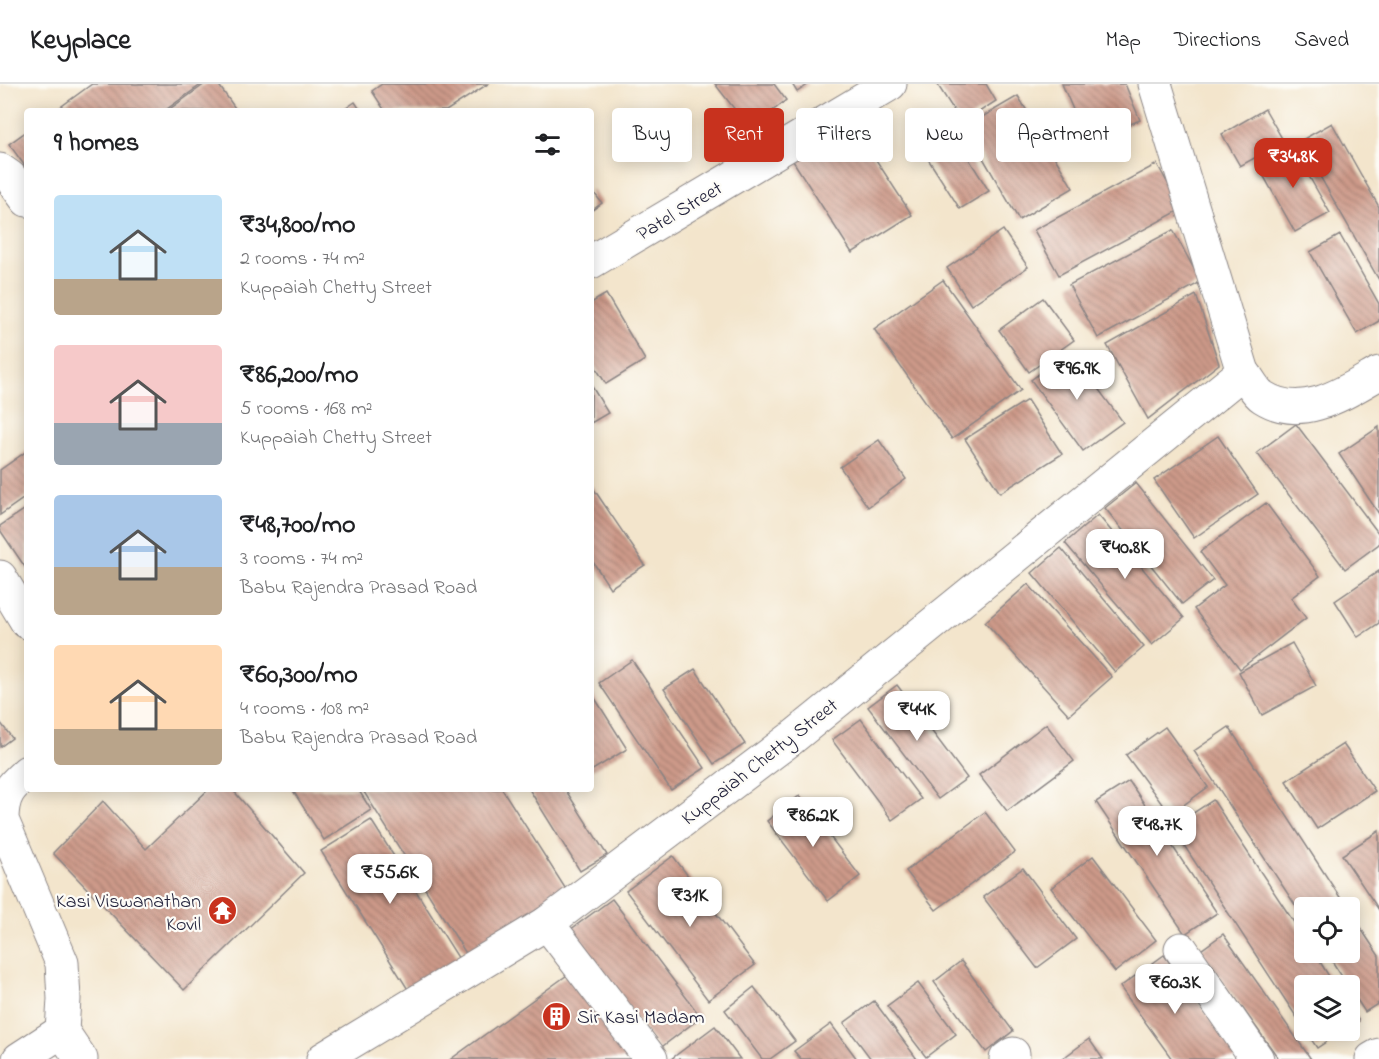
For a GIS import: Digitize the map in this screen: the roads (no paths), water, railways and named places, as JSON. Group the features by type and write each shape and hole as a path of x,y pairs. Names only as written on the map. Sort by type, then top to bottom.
{"street":[{"name":"Patel Street","path":"594,260 890,84"},
{"path":"1155,84 1243,372 1261,396 1287,408 1321,405 1379,373"},
{"path":"0,170 10,177 24,196"},
{"name":"Kuppaiah Chetty Street","path":"323,1059 547,923 792,738 1243,372"},
{"path":"0,577 24,617"},
{"path":"24,775 13,784 2,801 2,820 62,963 64,999 62,1031 81,1059"},
{"path":"547,923 651,1059"},
{"path":"1181,949 1257,1059"},
{"path":"19,1059 62,1031"},
{"path":"1372,1059 1379,1055"}],"place":[{"name":"Kasi Viswanathan Kovil","path":"222,911"},
{"name":"Sir Kasi Madam","path":"556,1016"}]}
